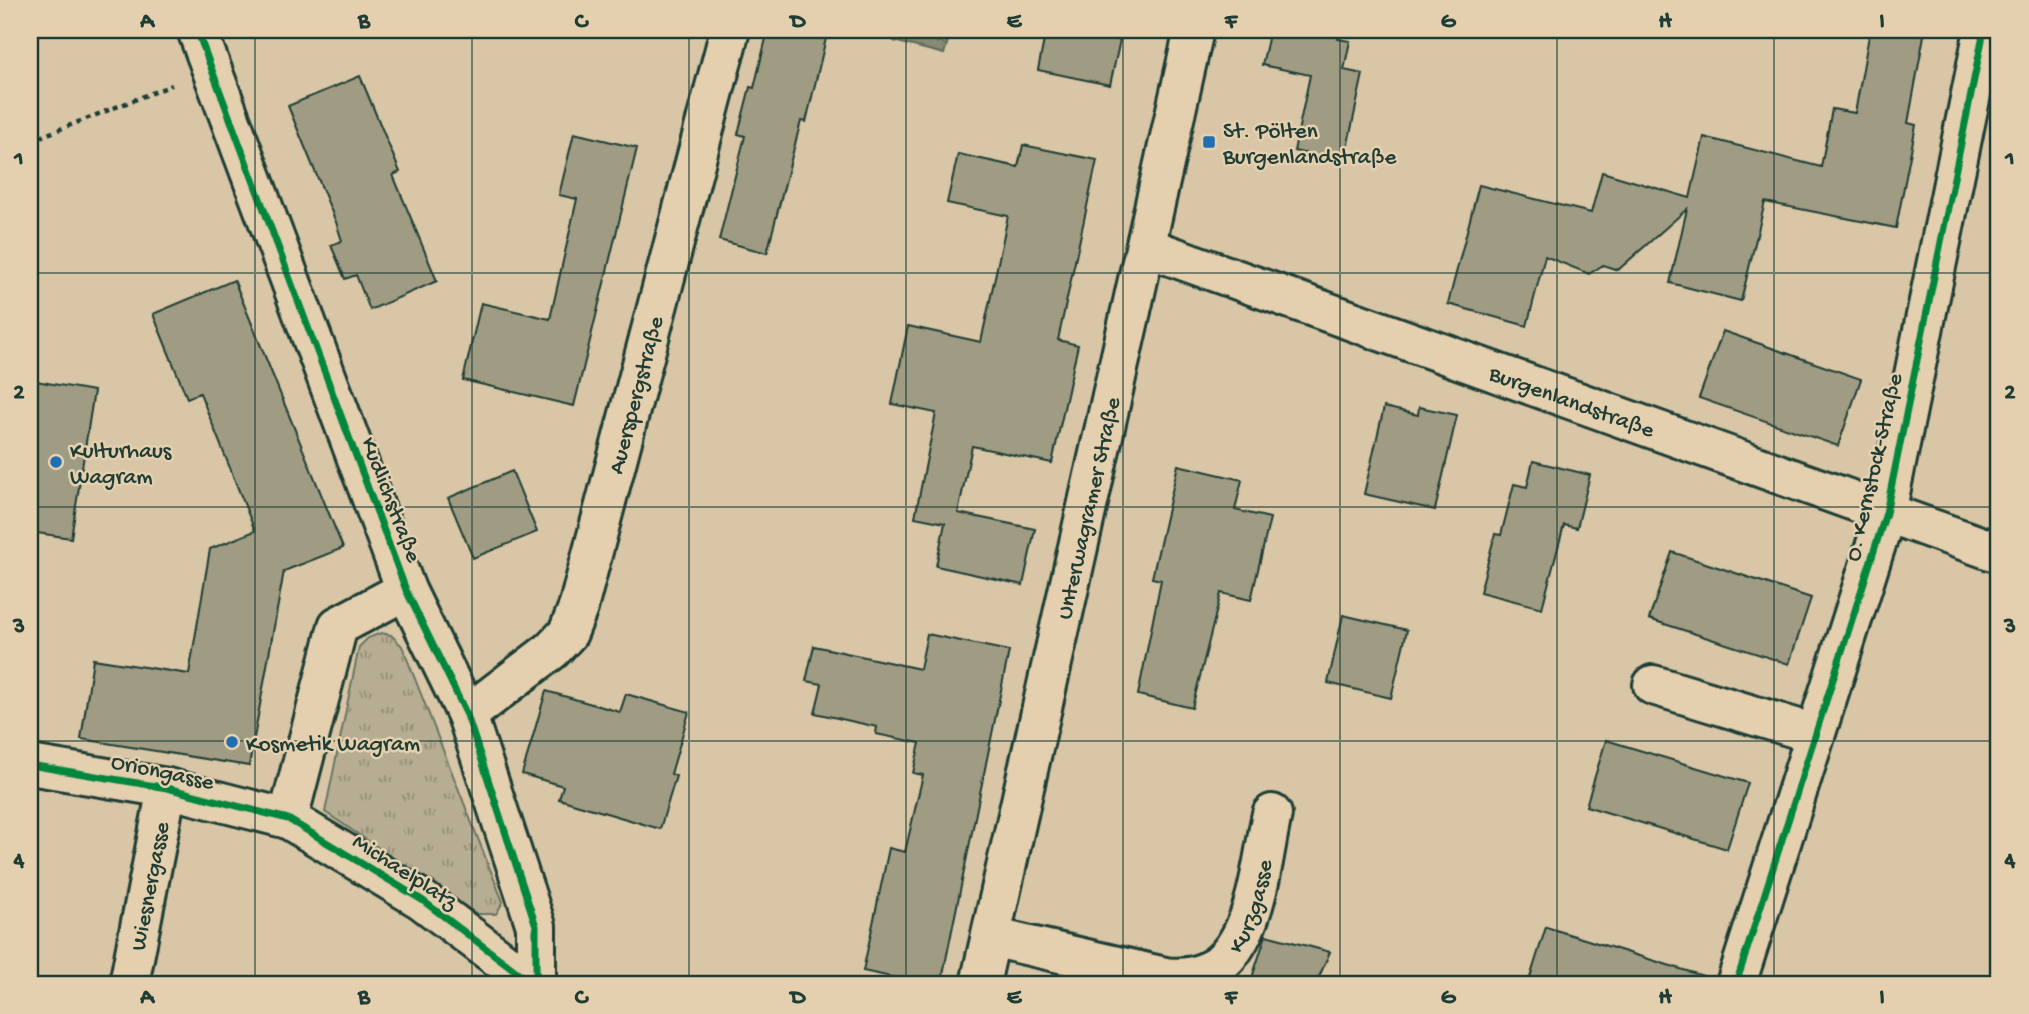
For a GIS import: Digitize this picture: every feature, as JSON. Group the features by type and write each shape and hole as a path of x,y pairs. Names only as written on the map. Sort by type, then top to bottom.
{"street":[{"name":"Kudlichstraße","path":"197,30 406,590 467,715 536,926 534,984"},
{"path":"211,70 228,30"},
{"name":"Auerspergstraße","path":"467,715 552,650 568,633 578,608 730,30"},
{"name":"Unterwagramer Straße","path":"980,984 1194,30"},
{"name":"O. Kernstock-Straße","path":"1736,984 1886,513 1984,30"},
{"name":"Burgenlandstraße","path":"1146,247 1999,553"},
{"path":"288,819 338,626 406,590"},
{"path":"1653,685 1815,734"},
{"name":"Oriongasse","path":"30,765 167,788 288,819"},
{"name":"Wiesnergasse","path":"130,984 167,788"},
{"name":"Kurzgasse","path":"991,937 1165,977 1183,978 1205,972 1226,959 1244,934 1272,814"},
{"name":"Michaelplatz","path":"288,819 422,900 534,984"}],"path":[{"path":"30,141 211,70"}],"green space":[{"path":"381,633 391,635 402,646 503,902 496,914 477,914 325,812 359,647 368,638"}],"water":[{"path":"899,30 951,31 944,54 894,41"}],"building":[{"path":"768,30 828,30 806,122 801,121 767,253 719,240 745,136 738,134 750,87 754,88"},
{"path":"1046,30 1070,30 1120,40 1110,85 1038,70"},
{"path":"1270,30 1341,30 1338,39 1350,41 1344,70 1363,74 1344,162 1294,151 1310,75 1262,65"},
{"path":"1870,30 1925,30 1908,123 1916,125 1896,228 1765,202 1741,301 1670,283 1687,209 1618,270 1603,265 1589,274 1545,256 1527,326 1448,304 1479,185 1591,213 1602,172 1690,198 1704,137 1821,167 1832,109 1855,113"},
{"path":"360,76 400,172 393,175 437,281 370,310 356,275 345,279 331,245 342,241 288,106"},
{"path":"574,133 637,148 574,406 463,380 481,303 550,319 577,199 559,195"},
{"path":"1023,145 1097,160 1058,340 1078,345 1052,463 972,446 958,513 1035,529 1023,585 936,566 945,523 915,517 936,413 892,404 908,326 981,342 1008,216 947,203 958,154 1018,167"},
{"path":"234,280 343,548 284,571 249,766 81,739 93,659 189,674 210,549 255,531 200,393 187,398 153,314"},
{"path":"1723,331 1861,379 1838,446 1699,398"},
{"name":"Kulturhaus Wagram","path":"30,380 94,391 71,538 30,532"},
{"path":"1384,407 1418,415 1419,407 1457,415 1435,510 1364,494"},
{"path":"1533,461 1590,475 1577,528 1564,525 1542,608 1480,592 1495,534 1501,535 1514,484 1527,487"},
{"path":"1178,465 1242,480 1235,510 1270,518 1251,600 1221,593 1192,708 1138,695 1161,580 1152,578"},
{"path":"512,471 537,532 473,558 448,498"},
{"path":"1672,552 1811,598 1789,664 1649,619"},
{"path":"1343,615 1407,630 1391,698 1328,683"},
{"path":"927,634 1009,651 941,984 924,984 863,971 889,848 905,852 923,775 913,773 920,743 876,734 877,727 815,713 822,684 806,681 814,646 920,669"},
{"path":"546,691 620,712 626,694 689,712 671,774 676,776 660,829 559,799 563,786 522,774"},
{"path":"1606,740 1748,783 1727,849 1586,806"},
{"path":"1546,927 1703,976 1702,984 1528,984"},
{"path":"1266,935 1330,952 1316,984 1250,984"}],"cycle path":[{"path":"197,30 406,590 467,715 536,926 536,984"},
{"path":"1736,984 1886,513 1984,30"},
{"path":"30,765 167,788 288,819 422,900 533,984"}],"place":[{"name":"St. Pölten Burgenlandstraße","path":"1209,142"},
{"name":"Kulturhaus Wagram","path":"56,462"},
{"name":"Kosmetik Wagram","path":"232,742"}]}
